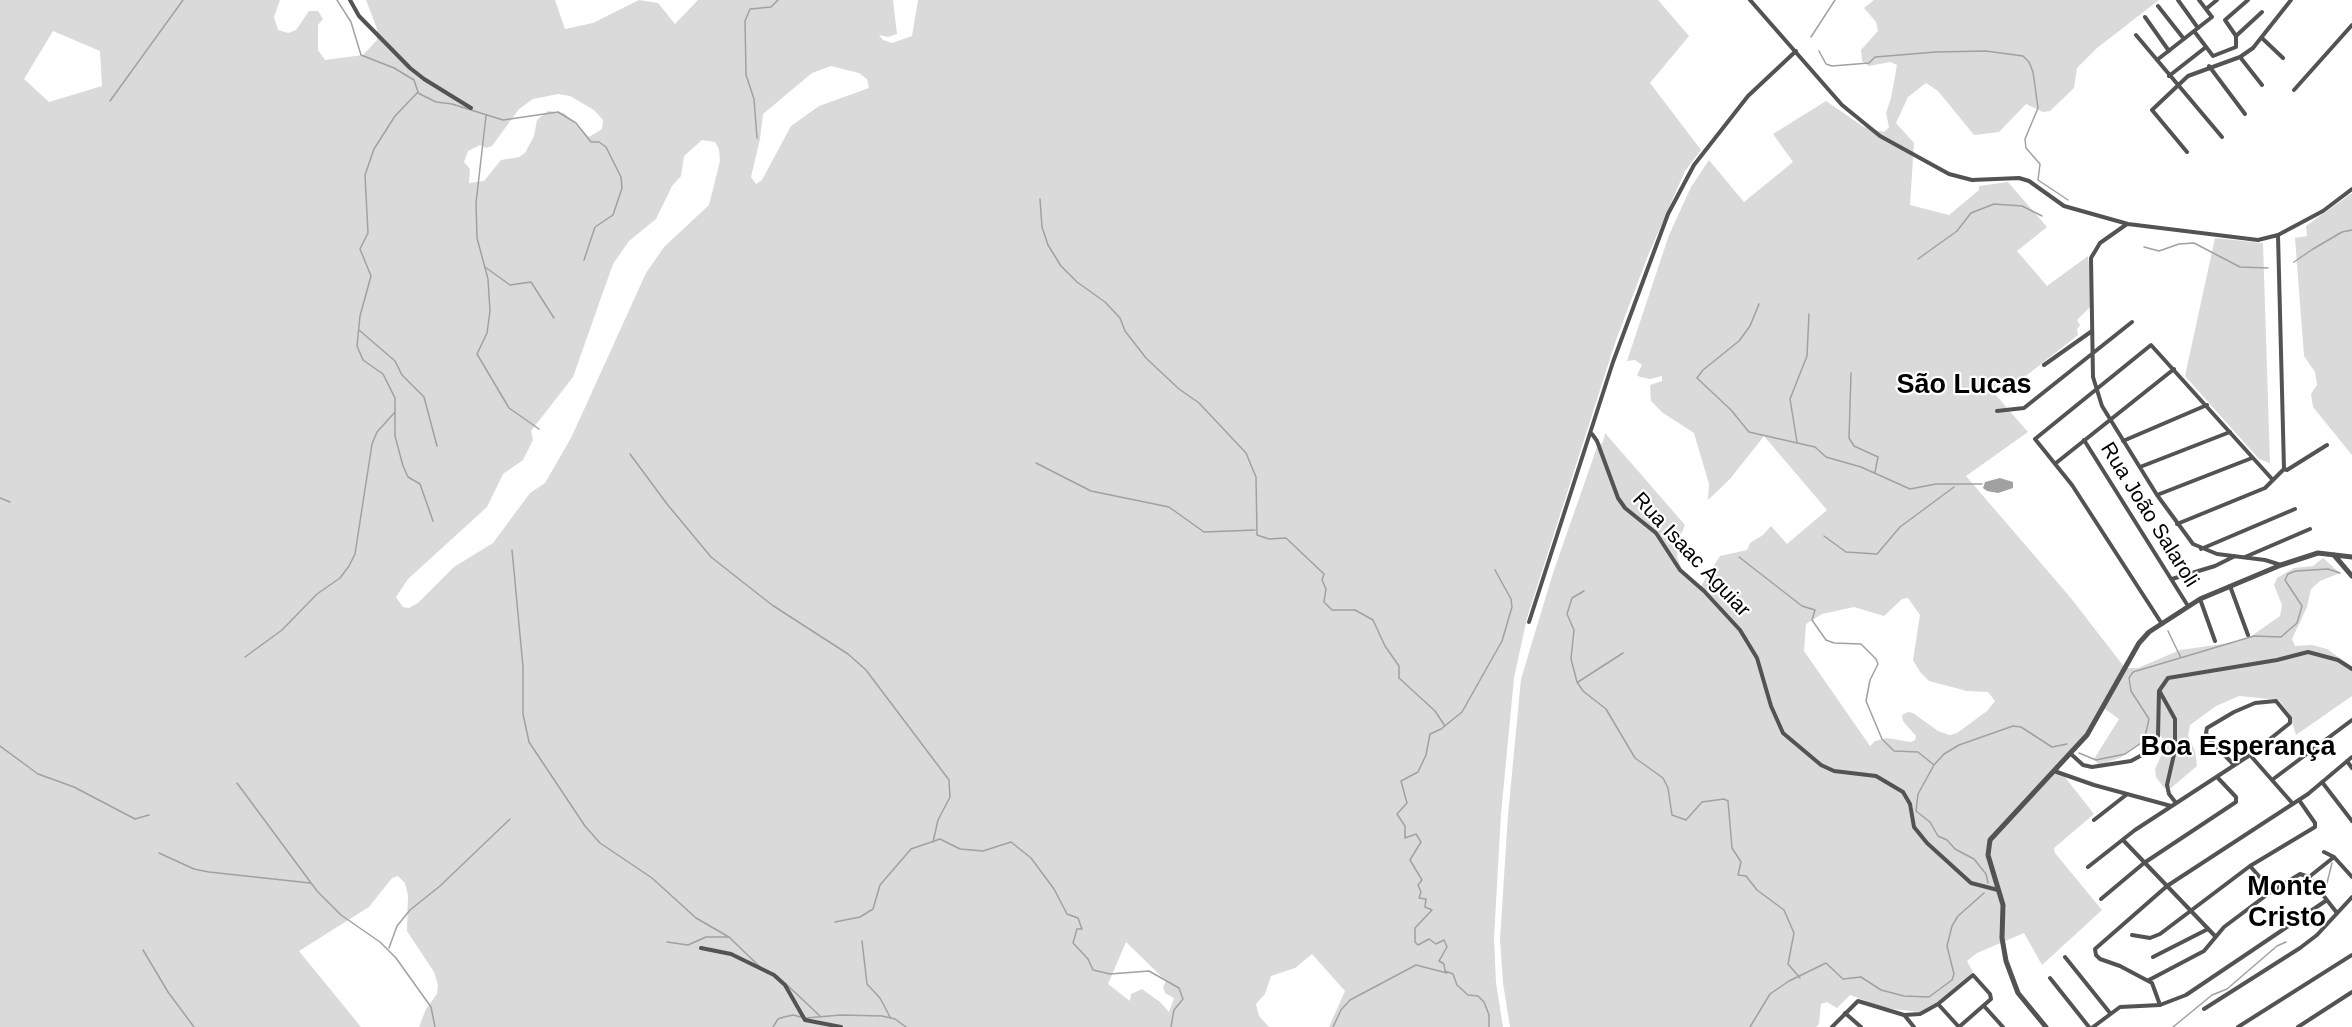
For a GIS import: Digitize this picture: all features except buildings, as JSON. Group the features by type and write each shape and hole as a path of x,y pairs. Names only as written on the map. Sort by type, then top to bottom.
{"street":[{"path":"350,0 359,16 410,68 471,108"},
{"path":"1750,0 1842,105 1880,136 1927,164 1972,180 2019,178 2064,206 2128,224 2258,240 2278,235 2323,211 2352,189"},
{"path":"2178,0 2213,56 2236,47 2236,36 2225,20 2248,0"},
{"path":"2157,60 2212,17 2199,0"},
{"path":"2206,9 2217,0"},
{"path":"2187,152 2152,110 2176,84 2209,66 2240,57 2263,39 2291,0"},
{"path":"2158,6 2184,39"},
{"path":"2236,36 2262,12"},
{"path":"2145,17 2169,51"},
{"path":"2294,90 2352,25"},
{"path":"2136,35 2222,137"},
{"path":"2263,39 2283,58"},
{"path":"2169,76 2206,47"},
{"path":"1529,622 1569,494 1592,434 1613,362 1658,236 1694,165 1748,96 1796,51"},
{"path":"2240,57 2262,85"},
{"path":"2209,66 2245,114"},
{"path":"2128,224 2106,238 2092,253 2092,355 2096,391 2110,420 2157,495 2177,525 2200,549 2281,565"},
{"path":"2278,235 2284,470"},
{"path":"1997,411 2024,408 2132,322"},
{"path":"2044,365 2092,331"},
{"path":"2162,624 2056,463 2035,439 2151,345 2272,479"},
{"path":"2056,463 2174,369"},
{"path":"2124,441 2207,405"},
{"path":"2140,467 2230,432"},
{"name":"Rua Isaac Aguiar","path":"1592,434 1597,441 1618,498 1625,508 1656,533 1680,570 1704,591 1740,630 1756,658 1771,706 1783,733 1821,765 1834,771 1876,776 1902,792 1910,804 1914,826 1927,843 1971,883 1999,890"},
{"name":"Rua João Salaroli","path":"2084,440 2188,606"},
{"path":"2177,525 2265,488 2284,470 2327,445"},
{"path":"2157,495 2252,458"},
{"path":"2200,549 2295,509"},
{"path":"2245,557 2310,529"},
{"path":"2046,1027 2018,993 2011,978 2003,949 2004,914 1988,845 2018,807 2071,754 2093,726 2139,643 2162,624 2199,599 2281,565 2318,553 2352,557"},
{"path":"2334,555 2352,576"},
{"path":"2172,579 2215,566 2235,556"},
{"path":"2230,586 2248,635"},
{"path":"2199,599 2215,641"},
{"path":"2071,754 2083,765 2092,767 2131,761 2142,755 2158,736 2159,691 2168,678 2277,660 2301,652 2322,654 2352,669"},
{"path":"2159,691 2175,719 2175,750 2167,785 2169,794 2176,803"},
{"path":"2088,867 2171,806 2250,755 2291,721 2276,701 2268,700 2245,707 2207,728 2208,739 2234,765"},
{"path":"2272,780 2352,720"},
{"path":"2250,755 2293,804"},
{"path":"2160,1005 2154,987 2148,980 2100,959 2094,952 2167,886 2299,800 2352,757"},
{"path":"2347,761 2352,768"},
{"path":"2054,771 2126,795 2171,806"},
{"path":"2101,899 2144,863 2236,802 2236,797 2217,777"},
{"path":"2322,782 2352,821"},
{"path":"2094,820 2126,795"},
{"path":"2132,935 2155,937 2250,866 2315,827 2315,823 2299,800"},
{"path":"2123,840 2189,912 2215,936"},
{"path":"2324,852 2334,857 2352,878"},
{"path":"2309,876 2334,857"},
{"path":"2250,866 2272,891"},
{"path":"2148,980 2204,951 2215,936 2272,891 2303,873 2309,876 2337,913"},
{"path":"2204,1009 2300,948 2317,935 2352,897"},
{"path":"2050,978 2091,1027 2126,1005 2160,1005 2186,995 2224,972 2327,900"},
{"path":"2153,957 2208,930"},
{"path":"701,948 731,954 774,975 785,985 805,1020 841,1027"},
{"path":"2238,1027 2352,955"},
{"path":"2065,957 2110,1013"},
{"path":"1832,1027 1856,1002 1862,1001 1904,1015 1920,1014 1938,1004 1969,977 1975,977 1990,994 1991,999 1959,1027 1938,1004"},
{"path":"2298,1027 2352,992"},
{"path":"1984,1006 2003,1027"},
{"path":"1845,1013 1861,1027"},
{"path":"1904,1015 1914,1027"}],"shaded area":[{"path":"0,0 280,0 274,17 278,30 288,33 296,30 309,11 318,11 323,19 318,25 318,50 325,60 363,55 377,40 377,29 366,0 555,0 565,29 593,23 639,0 658,3 675,24 698,0 893,0 897,34 888,37 879,35 883,40 892,43 912,36 918,0 1658,0 1689,36 1650,83 1701,150 1685,171 1649,253 1616,340 1527,618 1514,678 1501,814 1494,938 1496,983 1503,1027 1329,1027 1345,991 1312,954 1295,968 1271,976 1265,994 1256,1004 1259,1016 1269,1027 419,1027 426,1009 437,994 438,985 434,972 407,931 408,895 405,883 398,876 392,878 369,907 299,951 361,1027 0,1027","holes":["53,31 100,51 102,86 49,102 24,79","831,66 859,73 867,79 869,88 819,106 791,126 762,180 756,184 751,177 763,114 812,73","558,94 570,96 594,110 603,120 602,129 589,137 564,113 548,111 537,120 534,136 525,153 519,157 501,160 484,181 469,183 470,169 464,162 468,151 480,145 486,148 492,146 519,109 533,99","702,140 715,142 719,149 720,161 709,205 664,247 646,273 572,436 545,483 530,493 493,543 454,567 418,603 409,608 403,607 396,597 408,579 487,507 503,474 523,460 533,440 531,431 573,377 613,264 629,241 656,219 672,186 681,176 684,156","1126,942 1166,981 1163,987 1165,993 1174,998 1169,1012 1142,989 1131,994 1130,1001 1108,984"]},
{"path":"1874,0 2159,0 2097,48 2077,68 2074,88 2050,111 2043,112 2026,104 1999,132 1974,135 1938,91 1926,83 1908,97 1896,123 1914,143 1910,205 1949,215 1979,190 1979,186 2008,182 2047,227 2017,251 2047,286 2088,256 2093,304 2077,320 2080,325 2077,329 2078,335 2022,379 2003,389 1995,390 1995,394 2028,432 1966,476 2070,597 2125,668 2138,668 2180,650 2237,642 2250,637 2280,616 2282,605 2274,585 2277,578 2294,568 2313,566 2323,558 2340,573 2320,581 2311,589 2307,607 2292,639 2295,646 2312,645 2327,649 2352,667 2352,696 2296,735 2290,715 2279,700 2239,696 2216,706 2190,725 2188,736 2195,751 2197,766 2171,788 2164,788 2156,777 2155,769 2166,745 2164,739 2157,733 2120,758 2099,765 2094,759 2119,719 2105,709 2057,767 2094,814 2054,848 2055,853 2102,910 2042,965 2024,933 1977,953 1967,961 1973,972 1941,1000 1919,1012 1885,1008 1850,995 1837,1008 1827,1002 1821,1004 1819,1024 1816,1027 1510,1027 1503,983 1500,939 1508,815 1521,679 1553,573 1597,447 1603,442 1605,433 1685,525 1679,539 1677,557 1682,570 1701,586 1720,556 1747,550 1750,543 1763,535 1771,526 1787,544 1827,510 1764,436 1730,479 1708,500 1709,484 1694,433 1663,413 1651,401 1650,385 1662,381 1662,376 1650,379 1640,377 1637,375 1642,365 1635,360 1627,361 1669,235 1691,187 1709,160 1744,202 1793,162 1773,134 1826,101 1864,127 1884,132 1889,127 1886,113 1897,65 1890,62 1869,66 1862,61 1861,50 1878,31 1876,22 1864,8","holes":["1908,598 1920,615 1913,660 1920,672 1929,681 1967,691 1988,692 1995,701 1987,711 1957,733 1950,735 1938,731 1913,713 1908,712 1902,715 1903,721 1916,736 1915,740 1911,742 1887,738 1875,741 1870,746 1804,651 1806,624 1822,614 1854,607 1884,616 1902,599"]},
{"path":"2352,193 2352,455 2313,407 2311,394 2317,385 2315,372 2304,356 2295,238 2307,236 2306,226"},
{"path":"2215,238 2263,243 2270,463 2259,459 2185,376"},
{"path":"2000,478 2013,482 2013,488 1998,493 1983,488 1985,482"}],"waterway":[{"path":"110,101 183,0"},
{"path":"337,0 351,22 361,55 394,68 414,80 418,92 395,116 374,149 365,175 368,233 360,249 371,276 360,316 357,346 363,360 383,374 395,398 395,436 403,466 408,477 420,484 433,521"},
{"path":"757,138 754,99 746,75 745,21 750,9 771,7 778,0"},
{"path":"1811,37 1835,0"},
{"path":"1819,51 1826,64 1832,66 1869,63 1875,57 1936,52 1986,51 2023,56 2029,62 2033,72 2038,108 2025,139 2026,148 2040,164 2038,180 2068,200"},
{"path":"418,93 436,102 452,104 503,120 558,112 576,123 591,142 599,142 606,147 621,177 622,188 613,215 595,227 584,260"},
{"path":"486,116 476,203 477,238 488,279 490,311 487,333 477,354 509,408 539,429"},
{"path":"1040,199 1042,227 1048,245 1061,266 1077,282 1105,302 1120,318 1125,331 1146,358 1179,389 1199,403 1246,453 1256,477 1257,535 1269,539 1286,538 1324,574 1322,580 1326,589 1324,602 1332,610 1355,610 1373,620 1385,646 1399,666 1399,678 1435,711 1445,726"},
{"path":"1918,259 1957,231 1971,213 1994,204 2022,206 2042,216"},
{"path":"2294,262 2342,232 2352,230"},
{"path":"2144,247 2159,251 2179,244 2194,243 2240,267 2268,268"},
{"path":"485,267 510,285 531,282 554,318"},
{"path":"1759,304 1750,326 1739,341 1703,370 1697,378 1731,410 1749,432 1815,447 1826,457 1861,467 1910,489 1936,484 1982,484"},
{"path":"1797,442 1790,399 1807,356 1809,314"},
{"path":"359,330 395,361 402,375 424,397 437,446"},
{"path":"1851,373 1849,438 1854,446 1878,457 1875,472"},
{"path":"245,657 282,630 317,594 340,578 349,566 355,554 372,444 377,432 395,412"},
{"path":"630,454 667,504 711,557 772,605 848,654 866,670 949,780 950,797 938,820 933,842"},
{"path":"1036,463 1091,491 1169,507 1204,532 1255,530"},
{"path":"1824,536 1846,552 1877,554 1900,527 1954,487"},
{"path":"0,498 10,502"},
{"path":"512,550 523,667 523,714 529,742 585,826 600,843 652,878 696,918 729,937 760,967"},
{"path":"1739,557 1802,606 1815,610 1812,620 1826,640 1834,643 1861,644 1876,659 1878,664 1870,680 1866,701 1882,739 1894,751 1918,752 1934,765"},
{"path":"2079,753 2096,760 2125,754 2144,741 2149,719 2131,691 2129,678 2133,672 2254,636 2281,637 2297,623 2302,606 2285,580 2288,574 2296,571 2328,569 2340,573"},
{"path":"1489,1027 1489,1015 1484,1002 1478,996 1468,995 1457,985 1453,974 1445,971 1444,964 1439,961 1447,947 1444,940 1436,944 1429,939 1418,945 1415,942 1415,928 1432,910 1425,907 1426,899 1419,898 1421,892 1418,885 1422,880 1410,860 1421,842 1416,834 1405,838 1405,826 1397,814 1407,803 1401,781 1418,772 1426,755 1430,734 1441,729 1462,712 1502,641 1512,607 1511,599 1495,570"},
{"path":"1584,591 1572,598 1567,614 1574,630 1571,659 1577,682 1583,691 1606,709 1635,758 1663,778 1668,788 1672,815 1686,820 1702,802 1724,799 1728,801 1732,848 1741,862 1738,875 1746,876 1757,890 1784,910 1794,933 1788,964 1800,978"},
{"path":"2168,631 2181,658"},
{"path":"1578,682 1623,653"},
{"path":"1988,883 1986,874 1974,859 1955,849 1947,840 1938,836 1930,822 1916,811 1918,794 1934,765 1944,754 1959,745 2013,726 2021,727 2052,747 2067,744"},
{"path":"0,746 38,774 74,787 135,819 149,815"},
{"path":"237,783 317,891 341,915 380,942 396,958 431,1007 435,1027"},
{"path":"389,948 397,926 410,910 440,886 510,819"},
{"path":"835,922 860,917 873,909 880,885 911,849 940,839 960,849 983,851 1011,842 1031,858 1054,889 1067,914 1078,918 1082,929 1077,929 1073,943 1088,959 1093,970 1110,974 1149,971 1179,988 1183,999 1174,1010 1171,1027"},
{"path":"159,853 194,869 209,872 310,883"},
{"path":"2325,891 2332,863"},
{"path":"1750,1027 1770,994 1789,981 1826,963 1843,979 1861,977 1881,990 1904,996 1929,997 1952,980 1954,974 1947,946 1952,926 1958,916 1984,893"},
{"path":"667,942 688,945 706,937 729,937"},
{"path":"862,941 867,984 880,998 890,1017"},
{"path":"2173,1027 2212,995 2227,989 2277,946 2286,942"},
{"path":"143,950 168,992 194,1027"},
{"path":"1333,1027 1341,1010 1350,1000 1416,965 1447,973"},
{"path":"786,984 820,1016"},
{"path":"773,1027 778,1019 793,1015 801,1017"},
{"path":"806,1018 841,1015 882,1016 895,1019 906,1027"}],"district":[{"name":"São Lucas","path":"1964,386"},
{"name":"Boa Esperança","path":"2238,748"},
{"name":"Monte Cristo","path":"2287,904"}]}
